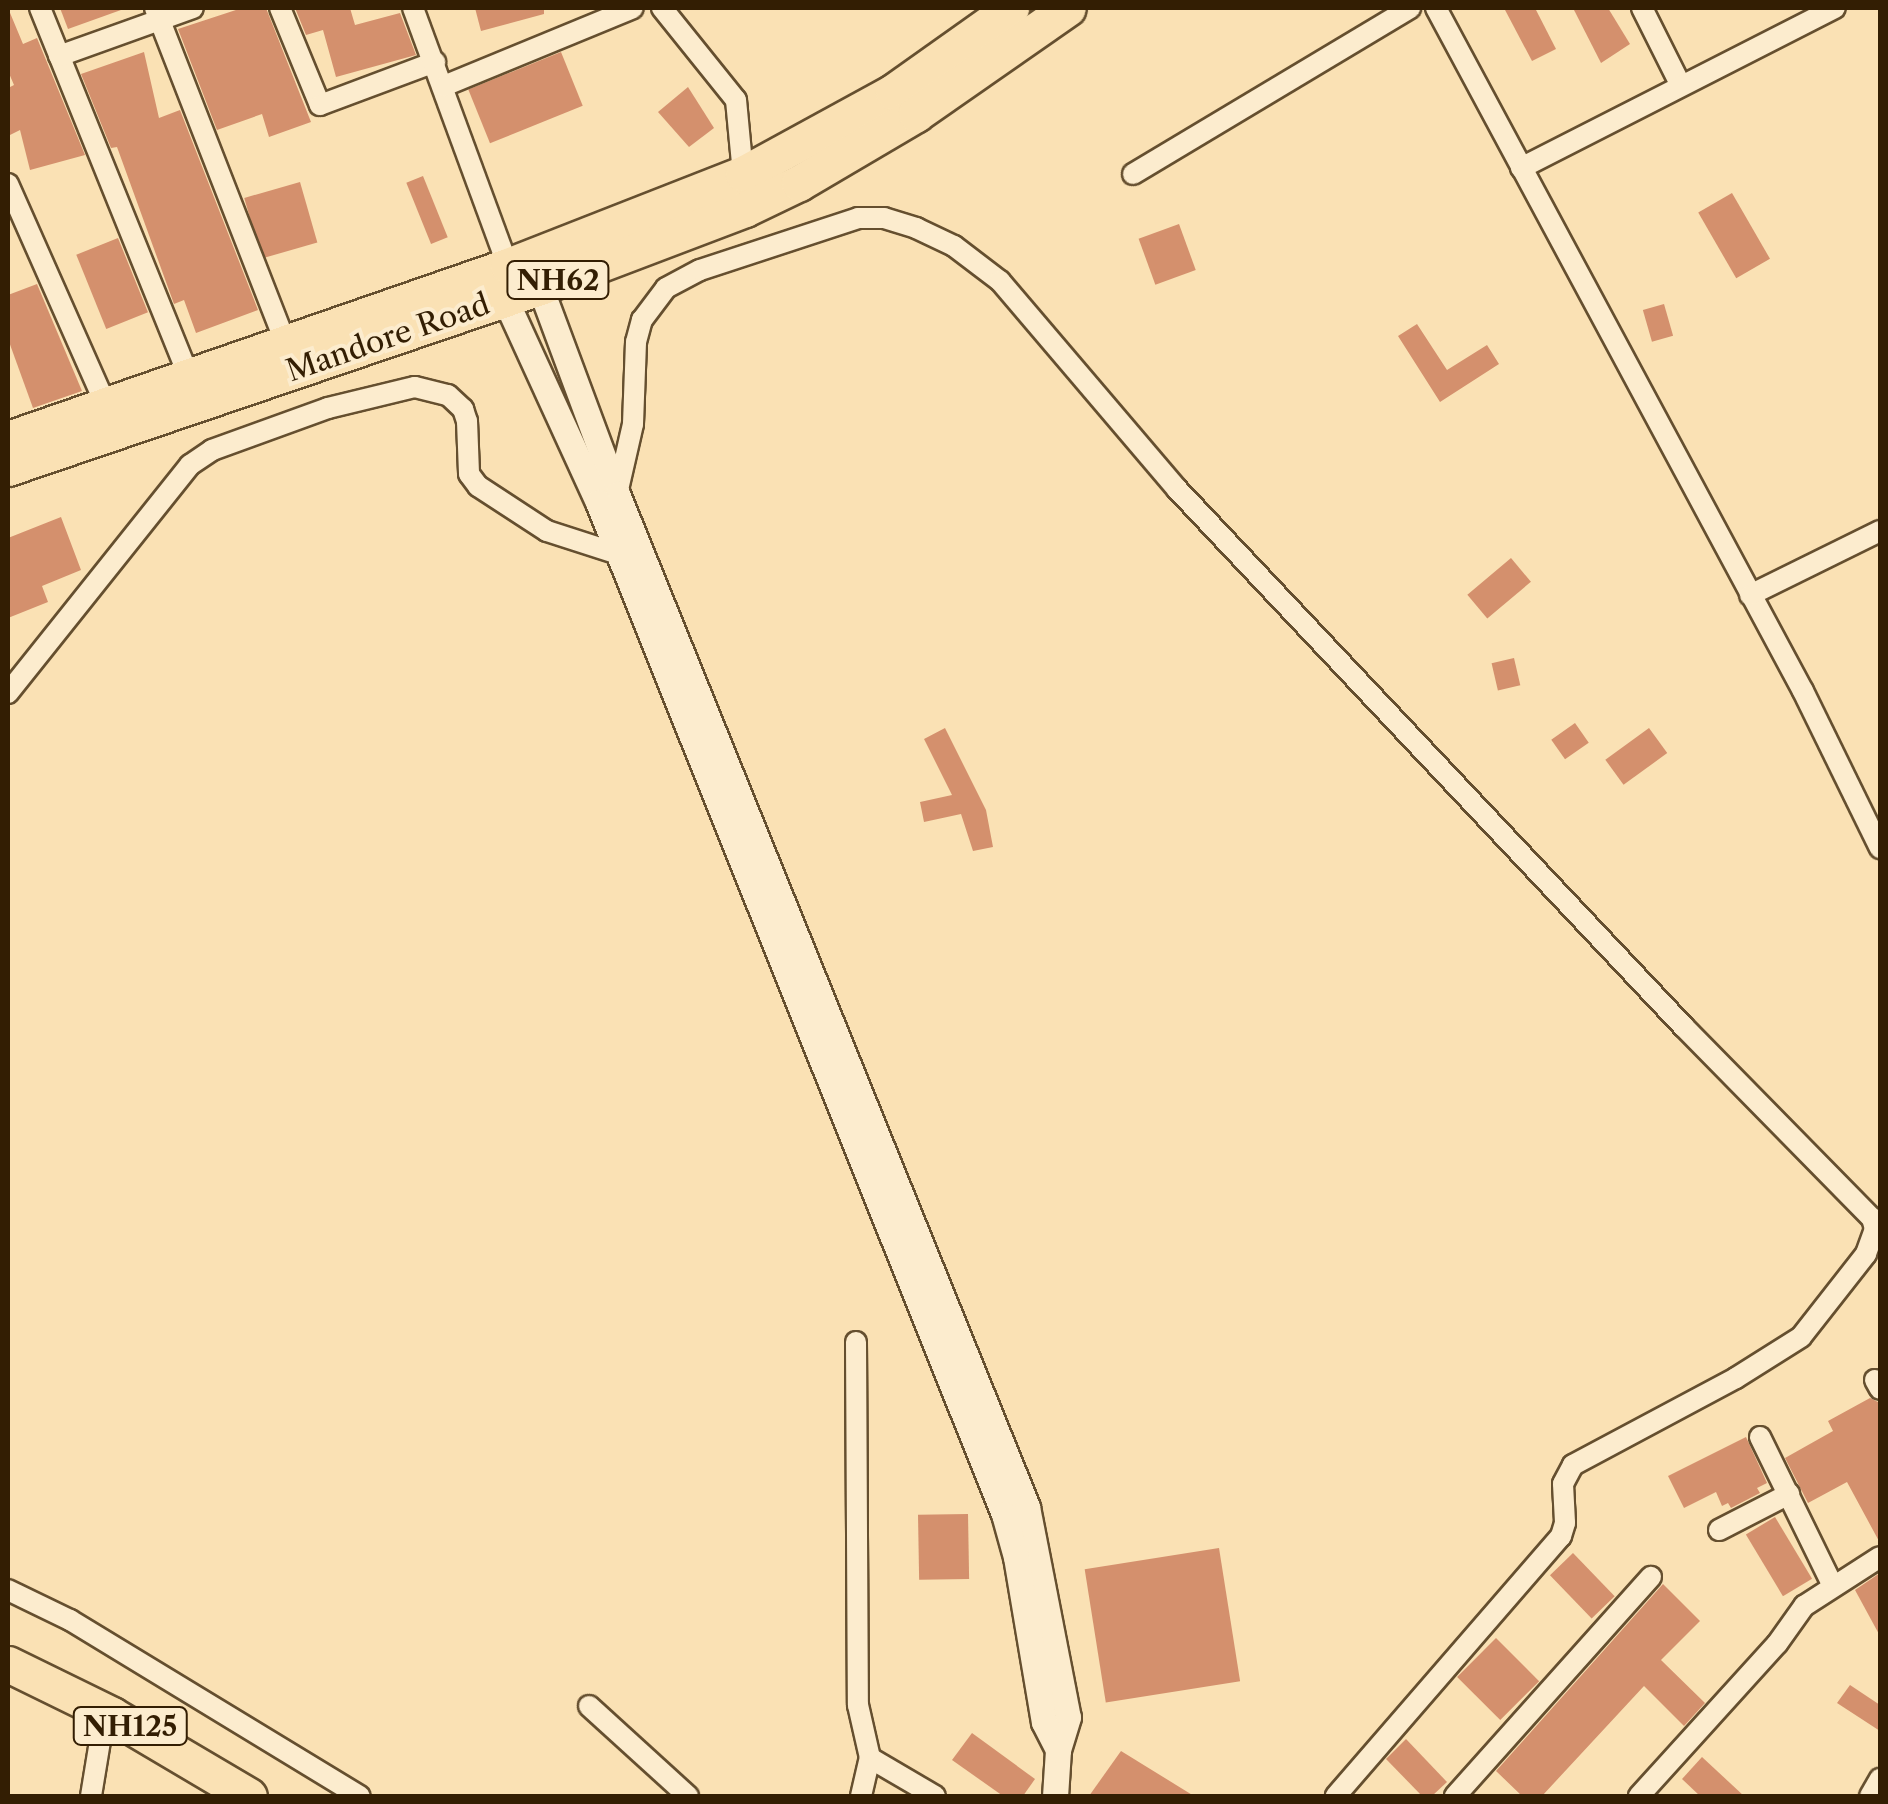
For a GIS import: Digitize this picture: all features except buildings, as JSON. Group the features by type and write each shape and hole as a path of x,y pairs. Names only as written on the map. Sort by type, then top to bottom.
{"highway":[{"name":"Mandore Road","path":"8,468 506,282 742,174 893,92 1011,8"},
{"name":"Mandore Road","path":"8,439 286,344 506,282 540,287 800,184 916,114 1068,8"},
{"name":"NH125","path":"8,1664 112,1715 249,1796"},
{"name":"NH125","path":"8,1690 101,1735 202,1796"}],"street":[{"path":"40,8 189,378"},
{"path":"60,56 157,14 192,8"},
{"path":"280,8 320,105 435,62"},
{"path":"413,8 444,86 506,282 583,438 617,494 1016,1511 1016,1556 1044,1722 1058,1750 1055,1796"},
{"path":"444,86 634,8"},
{"path":"662,8 736,100 742,174"},
{"path":"1132,174 1410,8"},
{"path":"1436,8 1750,595 1880,848"},
{"path":"1642,8 1681,86"},
{"path":"1521,168 1835,8"},
{"path":"157,14 286,344"},
{"path":"8,184 108,407"},
{"path":"617,494 630,450 632,367 642,320 654,300 682,278 858,218 884,218 954,246 1000,281 1178,488 1684,1027 1856,1197 1872,1218 1875,1230 1866,1254 1802,1336 1736,1378 1573,1465 1562,1492 1562,1536 1336,1796"},
{"path":"540,287 618,554 1016,1511"},
{"path":"8,693 190,465 212,450 328,408 415,387 448,394 462,409 470,474 478,486 547,532 618,554"},
{"path":"1750,595 1880,531"},
{"path":"856,1342 858,1704 870,1758 860,1796"},
{"path":"1760,1438 1832,1584"},
{"path":"1718,1530 1789,1494"},
{"path":"1639,1796 1777,1644 1804,1606 1832,1584 1880,1557"},
{"path":"1455,1796 1651,1578"},
{"path":"8,1590 70,1620 360,1796"},
{"path":"590,1706 688,1796"},
{"path":"91,1796 101,1735"},
{"path":"870,1758 935,1796"},
{"path":"1870,1796 1880,1780"}]}
